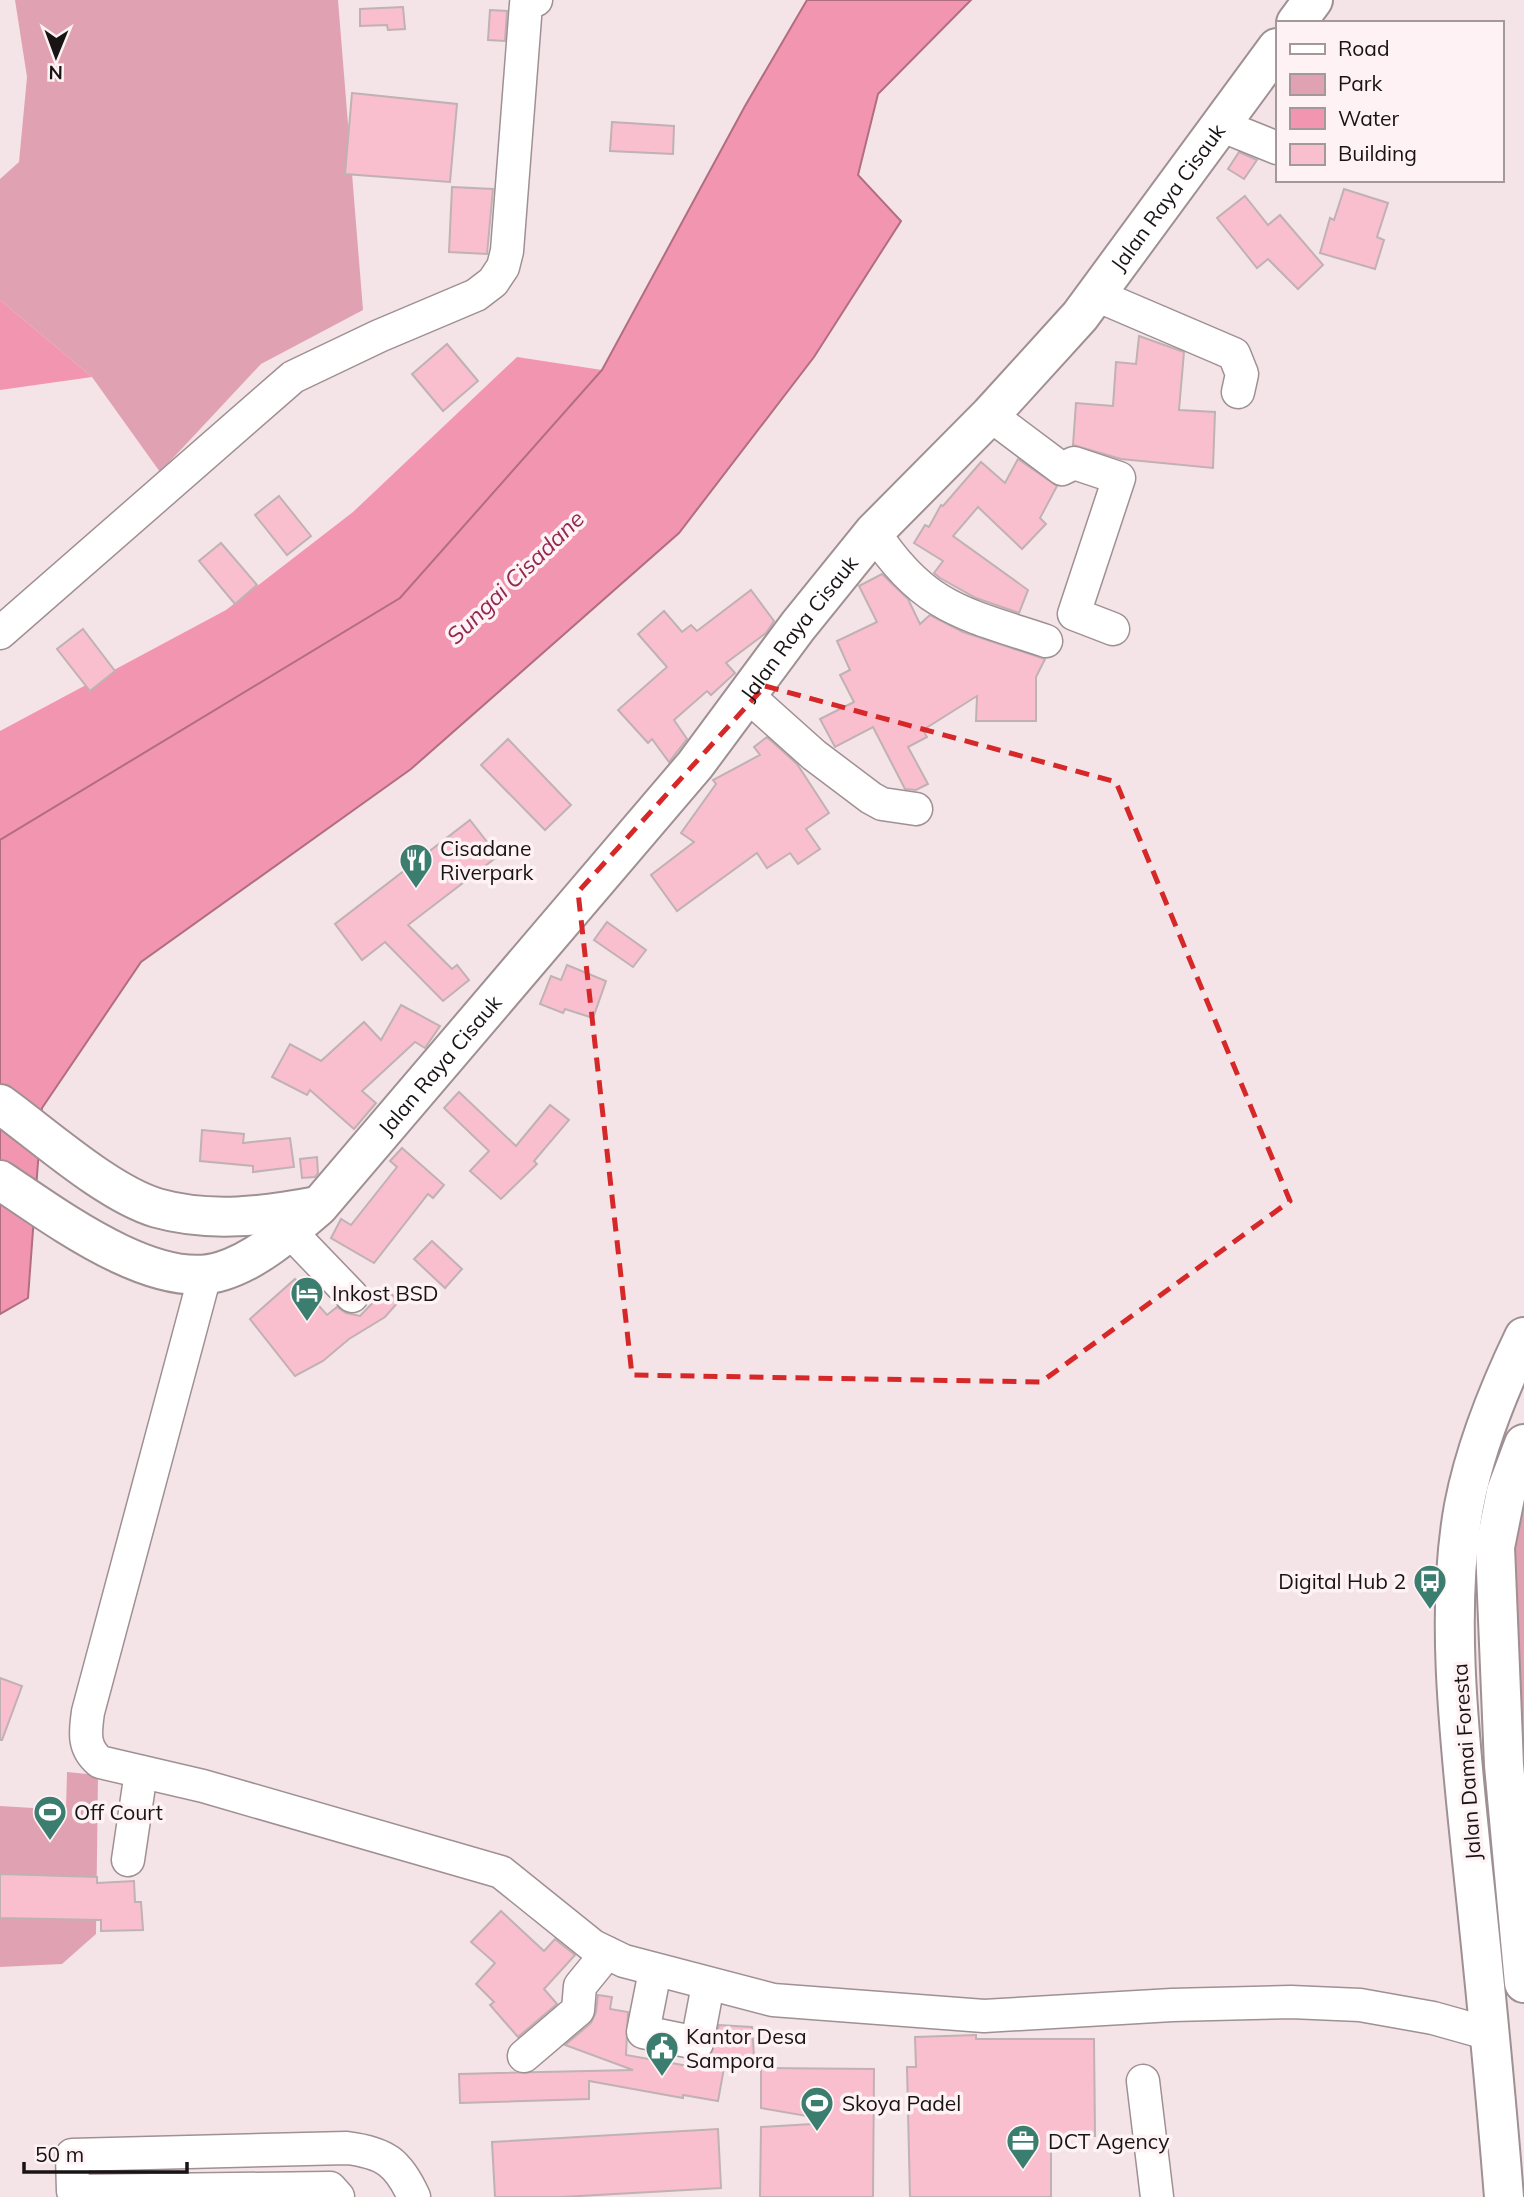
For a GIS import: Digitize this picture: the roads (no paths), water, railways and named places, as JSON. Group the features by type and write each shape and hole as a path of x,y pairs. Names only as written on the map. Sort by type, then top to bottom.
{"main road":[{"path":"1297,21 1313,0"},
{"name":"Jalan Raya Cisauk","path":"0,1180 58,1218 141,1266 205,1275 238,1264 282,1223 319,1206 695,765 798,626 874,532 990,415 1097,295 1276,49"},
{"name":"Jalan Raya Cisauk","path":"0,1104 128,1195 156,1207 197,1217 282,1223"},
{"name":"Jalan Damai Foresta","path":"1504,2197 1463,1766 1455,1594 1459,1538 1472,1472 1487,1424 1524,1337"},
{"name":"Jalan Damai Foresta","path":"1524,1444 1506,1492 1495,1547 1504,1765 1516,1815 1524,1983"},
{"path":"1463,1766 1504,1765"}],"street":[{"path":"0,633 293,377 379,336 476,295 493,282 503,268 507,251 523,1"},
{"path":"1220,125 1276,148"},
{"path":"1097,295 1234,354 1242,373 1238,392"},
{"path":"990,415 1062,468 1074,463 1119,478 1074,614 1113,629"},
{"path":"874,532 900,569 919,589 940,602 1046,641"},
{"path":"748,696 814,755 871,798 892,806 916,808"},
{"path":"282,1223 352,1296"},
{"path":"205,1275 96,1678 84,1735 90,1753 100,1762 229,1793 501,1872 537,1899 563,1924 607,1953 655,1971 774,2000 984,2016 1185,2004 1291,2001 1360,2005 1433,2018 1490,2034"},
{"path":"128,1860 141,1772"},
{"path":"524,2056 578,2010 580,1986 607,1953"},
{"path":"655,1971 643,2032 696,2043 708,1985"},
{"path":"1143,2081 1157,2197"},
{"path":"338,2197 330,2188 239,2193 73,2191 72,2155 347,2148 371,2151 386,2158 403,2172 414,2197"}],"water":[{"name":"Sungai Cisadane","path":"807,0 971,0 878,94 858,175 901,221 814,357 679,533 411,769 141,962 42,1108 28,1298 0,1314 0,840 400,598 602,370 745,106"}],"place":[{"name":"Cisadane Riverpark","path":"416,890"},
{"name":"Inkost BSD","path":"307,1323"},
{"name":"Digital Hub 2","path":"1430,1611"},
{"name":"Off Court","path":"50,1842"},
{"name":"Kantor Desa Sampora","path":"662,2078"},
{"name":"Skoya Padel","path":"817,2133"},
{"name":"DCT Agency","path":"1023,2171"}]}
